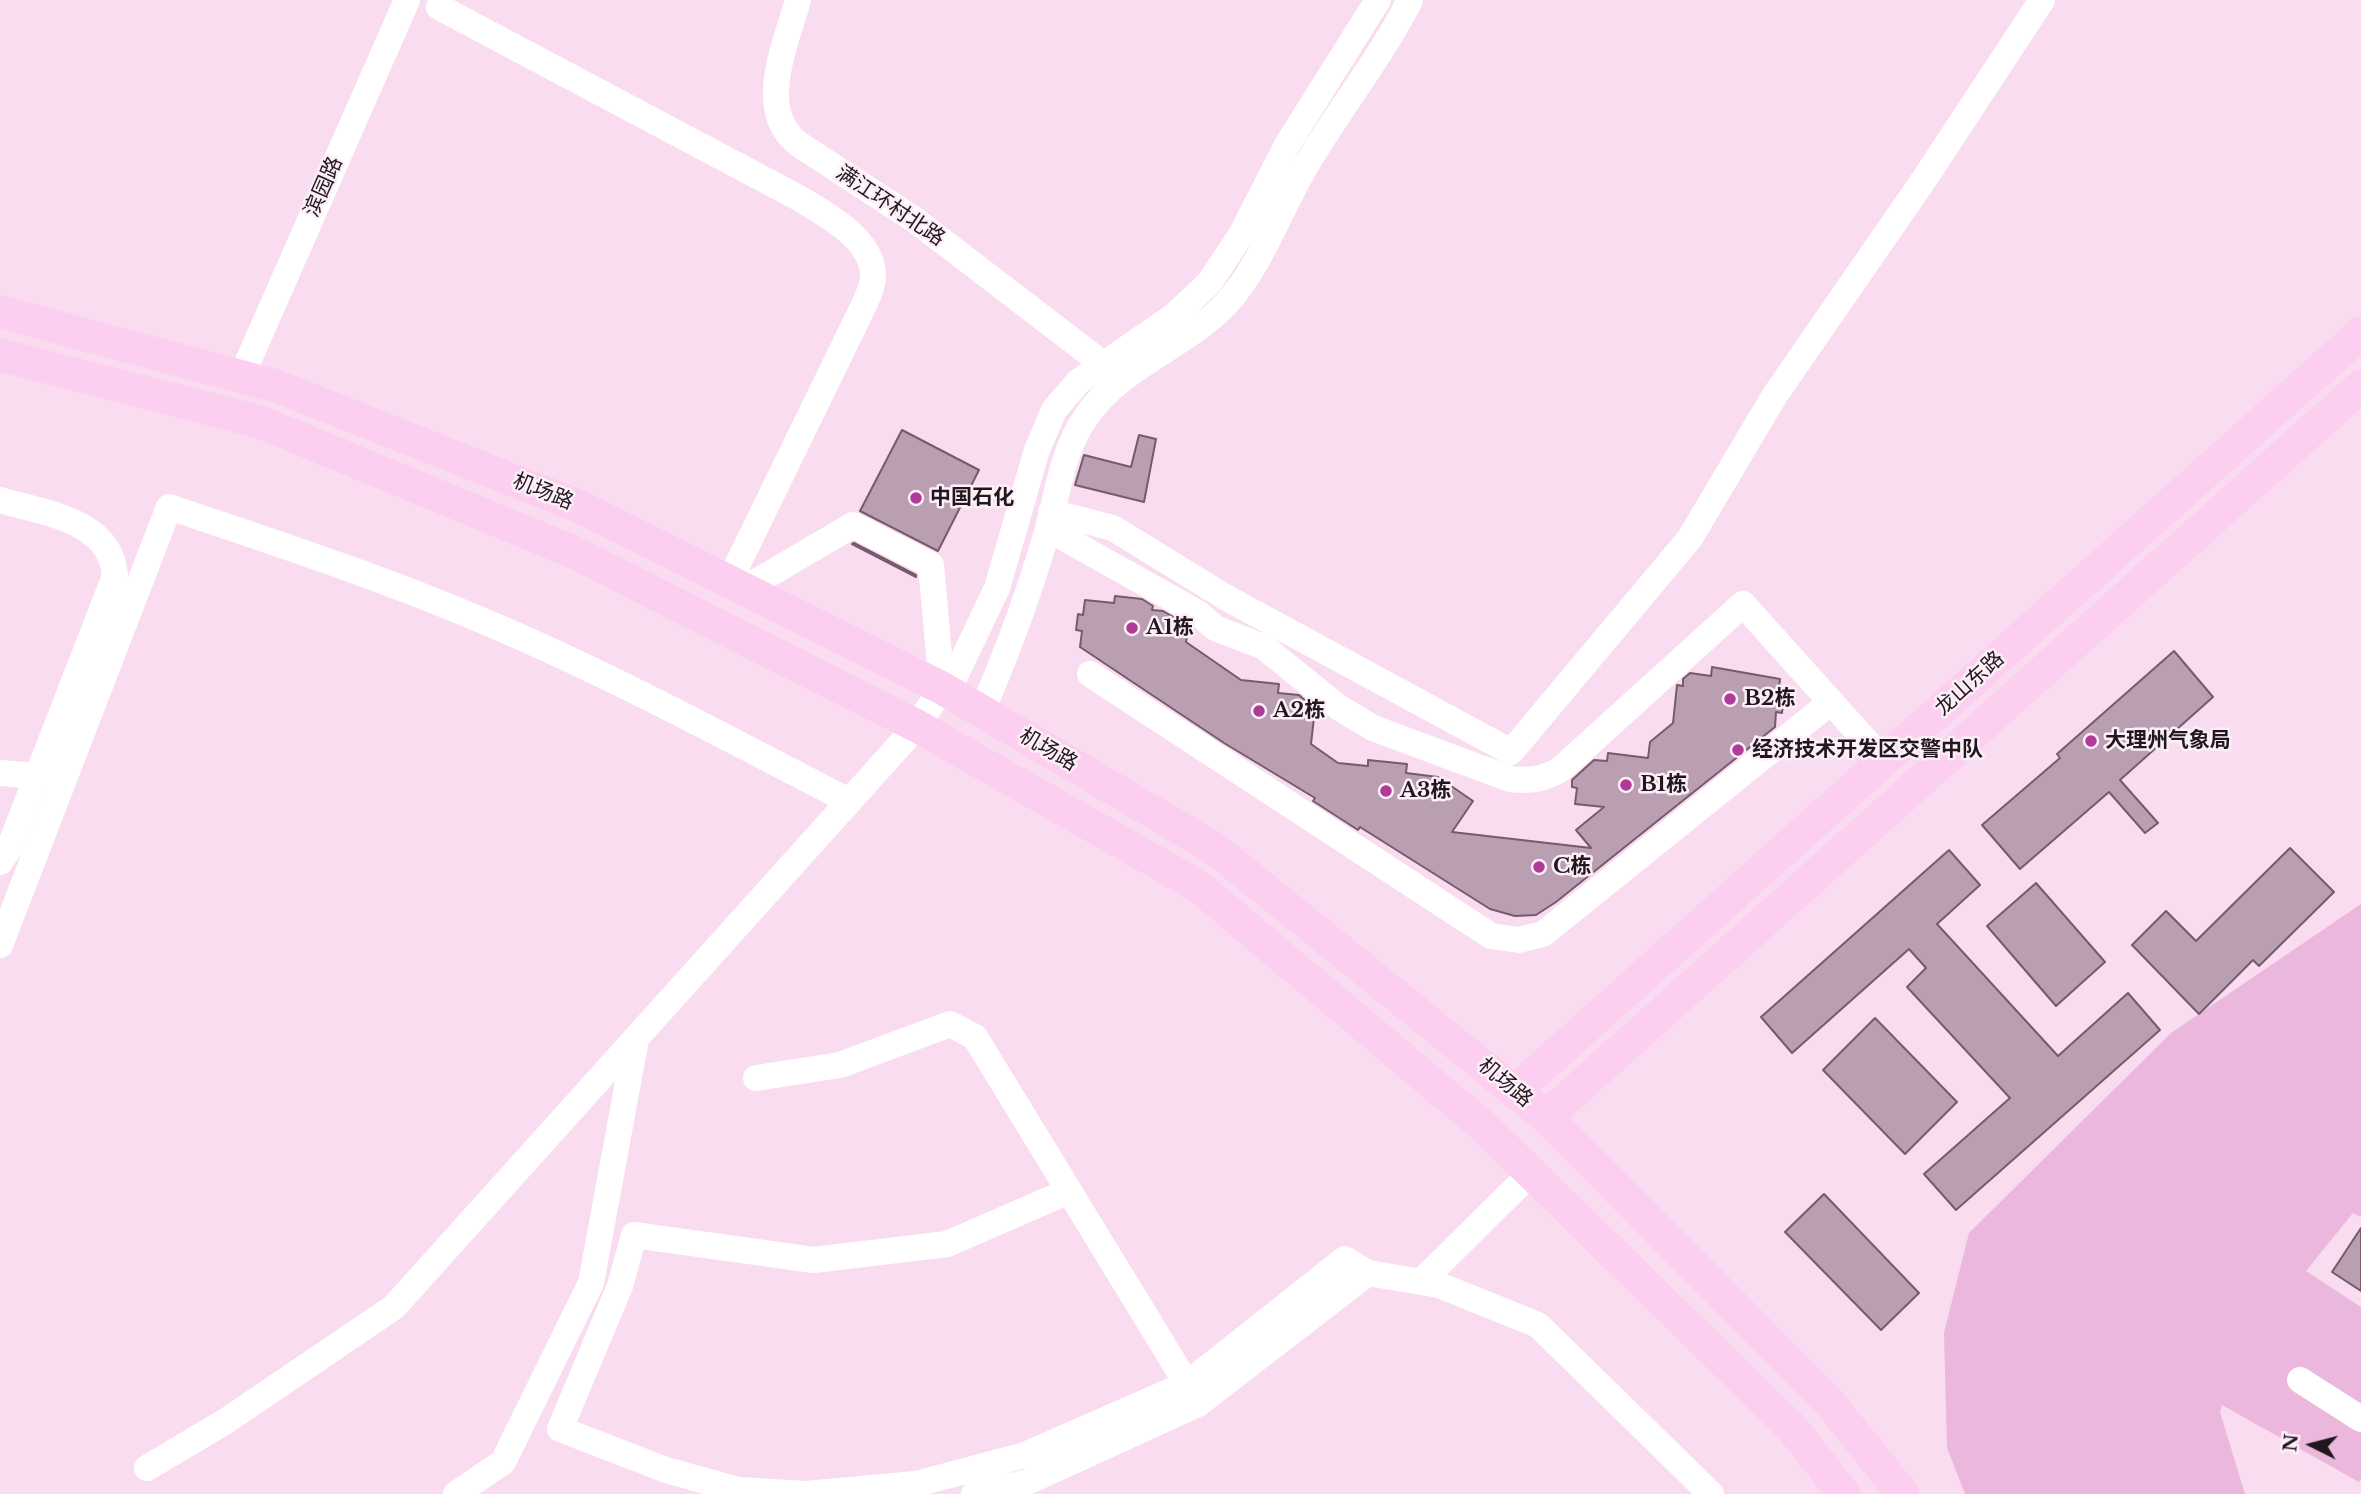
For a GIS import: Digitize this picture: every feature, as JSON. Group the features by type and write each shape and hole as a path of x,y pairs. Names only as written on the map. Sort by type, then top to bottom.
{"main road":[{"name":"机场路","path":"0,312 242,375 578,506 945,690 1214,848 1546,1117 1829,1402 1903,1494"},
{"name":"龙山东路","path":"1516,1090 2361,333"},
{"name":"机场路","path":"0,355 260,422 571,551 916,726 1198,886 1468,1112 1792,1428 1844,1494"},
{"name":"龙山东路","path":"1546,1117 2361,386"},
{"path":"1580,1034 1606,1063"}],"street":[{"name":"滨园路","path":"242,375 407,0"},
{"name":"满江环村北路","path":"798,0 776,93 778,119 784,132 915,220 1103,364"},
{"path":"147,1468 226,1421 394,1307 916,726 945,690 997,588 1046,424 1067,393 1103,364 1174,316 1215,275 1241,235 1287,145 1378,0"},
{"path":"982,712 1019,621 1072,442 1087,414 1104,396 1208,320 1234,293 1263,248 1308,162 1389,38 1410,0"},
{"path":"1049,520 1113,528 1225,597 1511,752 1690,538 1774,395 1925,178 2042,0"},
{"path":"439,7 797,197 846,231 869,258 873,279 864,305 737,585"},
{"path":"0,500 68,520 86,529 100,537 115,564 115,576 38,776 9,849 0,862"},
{"path":"0,945 169,507 337,563 487,622 603,674 849,802"},
{"path":"1049,520 1198,613 1214,628 1264,647 1338,707 1373,728 1510,779 1530,781 1547,778 1561,769 1743,604 1884,761"},
{"path":"737,585 853,526 864,531 931,565 945,690"},
{"path":"1090,674 1491,936 1519,940 1543,934 1831,702"},
{"path":"0,773 38,776"},
{"path":"756,1078 840,1065 950,1024 975,1037 1187,1384"},
{"path":"456,1494 503,1462 591,1283 636,1039"},
{"path":"1422,1282 1531,1173"},
{"path":"1069,1191 947,1244 814,1260 634,1235 620,1286 560,1429 666,1470 738,1490 806,1493 916,1484 1025,1455 1187,1384 1345,1259 1368,1273 1439,1285 1538,1325 1711,1494"},
{"path":"974,1494 1025,1483 1198,1404 1368,1273"},
{"path":"2300,1380 2361,1419"},
{"path":"879,1487 921,1494"}],"shaded area":[{"path":"2361,904 2361,1217 2353,1213 2306,1271 2361,1307 2359,1482 2222,1405 2220,1412 2245,1494 1965,1494 1947,1448 1944,1333 1969,1233 2171,1033"}],"building":[{"name":"中国石化","path":"902,430 979,470 938,551 860,511"},
{"path":"1139,435 1156,439 1144,502 1075,485 1084,455 1131,467"},
{"path":"852,544 916,575 916,577"},
{"path":"1115,596 1142,599 1153,606 1152,610 1163,611 1184,623 1183,626 1189,626 1186,642 1241,680 1279,684 1278,693 1299,695 1310,705 1309,709 1315,709 1311,744 1338,763 1368,766 1368,760 1407,764 1406,773 1438,777 1473,801 1452,832 1591,848 1576,830 1604,807 1575,804 1577,788 1572,787 1572,780 1594,760 1607,761 1608,753 1648,758 1650,742 1673,723 1677,685 1683,686 1683,679 1690,673 1711,676 1712,667 1780,679 1778,696 1784,697 1782,713 1776,712 1775,727 1556,902 1536,915 1515,916 1490,909 1360,827 1358,830 1313,801 1315,798 1224,743 1080,647 1082,631 1076,630 1078,614 1083,615 1085,600 1114,603"},
{"path":"2174,651 2213,697 2120,780 2158,823 2145,833 2109,792 2020,869 1982,825 2060,758 2057,754"},
{"path":"2290,848 2334,892 2259,966 2253,960 2199,1014 2132,945 2166,911 2196,941"},
{"path":"1949,850 1980,885 1937,924 2058,1056 2128,993 2160,1030 1956,1210 1924,1174 2010,1098 1907,987 1926,968 1909,949 1792,1053 1761,1017"},
{"path":"2036,883 2105,962 2056,1006 1987,926"},
{"path":"1875,1018 1957,1102 1905,1154 1823,1070"},
{"path":"1824,1194 1919,1293 1881,1330 1785,1232"},
{"path":"2361,1228 2361,1291 2332,1272"}],"place":[{"name":"中国石化","path":"916,498"},
{"name":"A1栋","path":"1132,628"},
{"name":"B2栋","path":"1730,699"},
{"name":"A2栋","path":"1259,711"},
{"name":"大理州气象局","path":"2091,741"},
{"name":"经济技术开发区交警中队","path":"1738,750"},
{"name":"B1栋","path":"1626,785"},
{"name":"A3栋","path":"1386,791"},
{"name":"C栋","path":"1539,867"}]}
